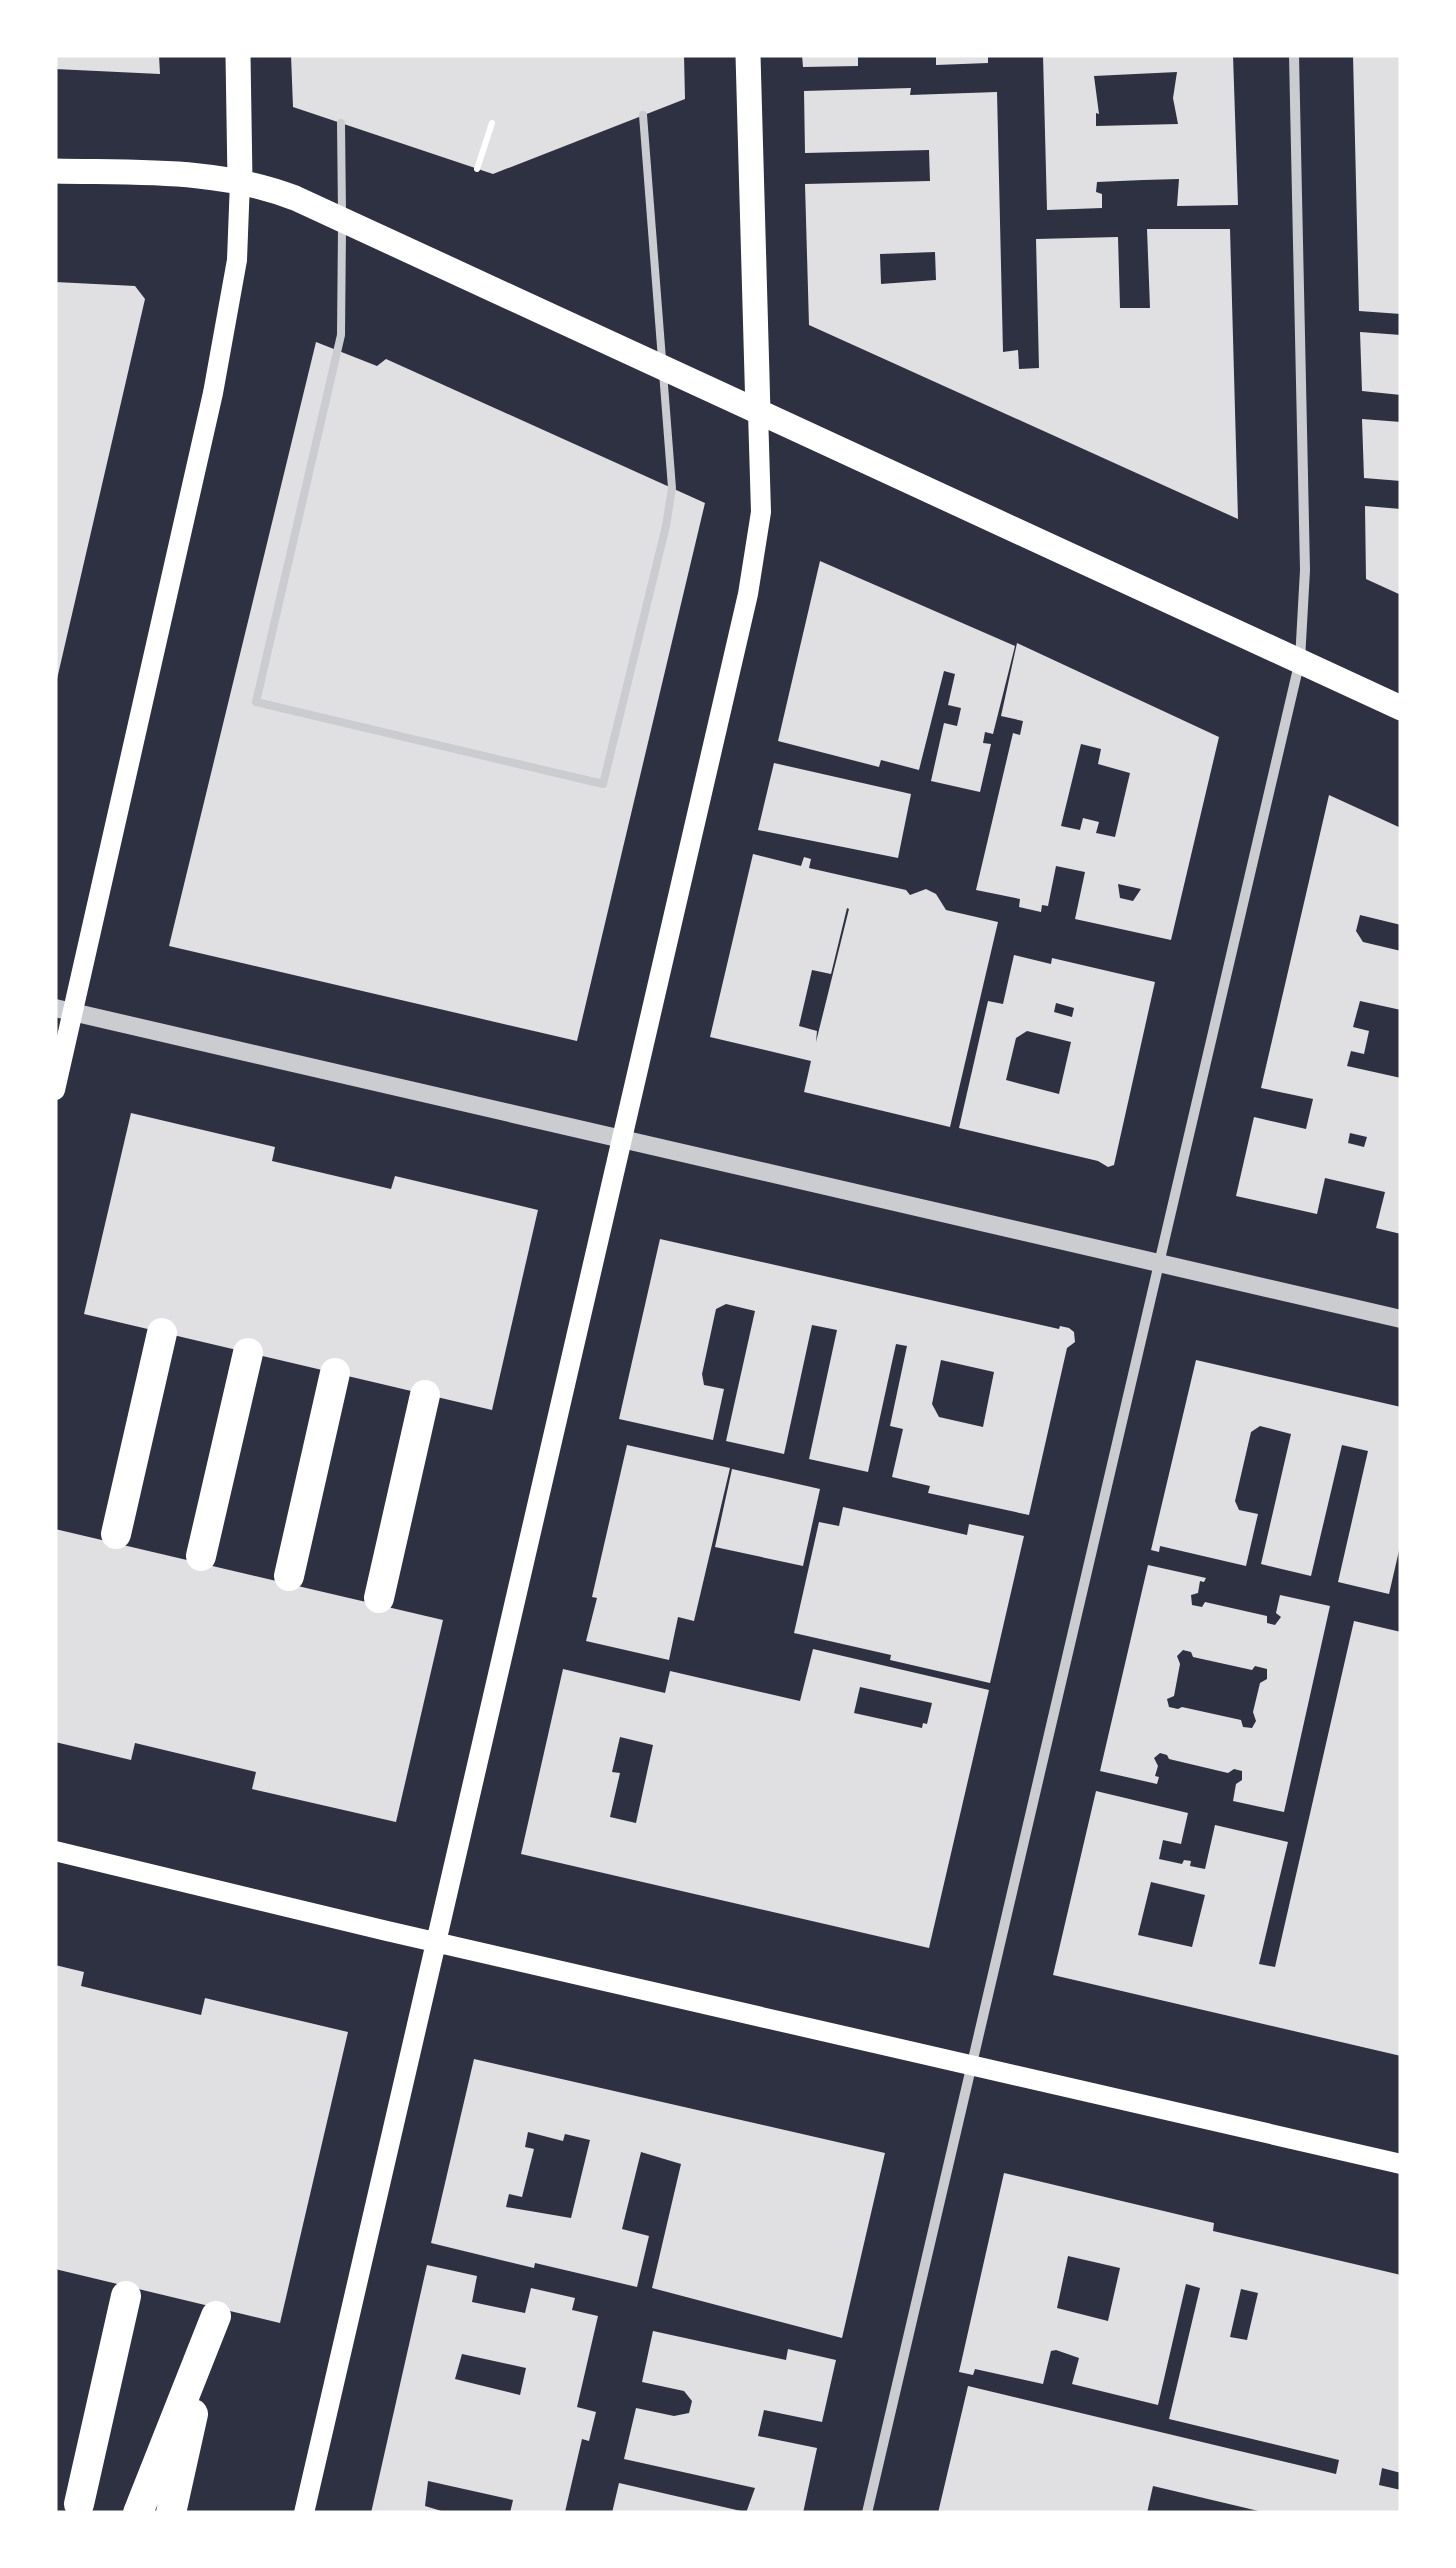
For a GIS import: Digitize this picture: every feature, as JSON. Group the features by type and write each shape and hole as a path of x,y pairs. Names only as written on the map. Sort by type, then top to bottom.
{"highway":[{"path":"116,1534 162,1333"},
{"path":"202,1556 248,1354"},
{"path":"289,1576 335,1374"},
{"path":"379,1598 425,1395"},
{"path":"80,2504 126,2296"},
{"path":"138,2513 216,2316 171,2513"}],"main road":[{"path":"55,1090 64,1010 213,393 237,260 238,55"},
{"path":"304,2513 756,553 762,490 748,55"},
{"path":"55,171 182,174 240,181 295,198 1401,708"},
{"path":"55,1851 1401,2164"}],"street":[{"path":"867,2513 1300,660 1306,570 1294,55"},
{"path":"64,1010 1401,1319"}],"lane":[{"path":"342,123 341,335 256,702 603,784 672,488 643,115"}],"path":[{"path":"477,169 492,123"}],"building":[{"path":"55,55 159,55 160,74 55,69"},
{"path":"291,55 684,55 685,99 493,174 293,107"},
{"path":"802,55 858,55 858,66 803,67"},
{"path":"936,55 988,55 988,63 936,65"},
{"path":"1043,55 1233,55 1238,205 1177,206 1179,179 1097,182 1102,208 1047,210","holes":["1177,72 1173,98 1178,124 1096,126 1096,113 1099,114 1094,76"]},
{"path":"1353,55 1401,55 1401,314 1359,311"},
{"path":"911,88 910,95 997,92 1003,352 1018,350 1019,369 1039,368 1036,239 1118,237 1120,308 1150,308 1147,229 1230,229 1238,519 809,325 805,184 930,181 929,150 805,153 804,91","holes":["935,252 936,280 881,284 880,254"]},
{"path":"55,282 135,286 145,299 57,679"},
{"path":"1360,332 1401,335 1401,395 1362,391"},
{"path":"316,342 377,366 386,359 705,503 577,1041 169,946"},
{"path":"1362,419 1401,422 1401,481 1364,478"},
{"path":"1365,506 1401,509 1401,595 1366,579"},
{"path":"820,561 1015,646 993,734 985,732 983,743 991,744 980,792 931,781 944,723 957,726 961,708 948,705 955,674 944,671 919,770 881,760 879,767 778,741"},
{"path":"1017,643 1219,737 1171,940 1075,919 1085,872 1056,866 1048,906 1042,905 1041,912 1019,907 1020,899 976,890 1013,733 1020,735 1023,721 1001,716","holes":["1081,744 1101,749 1098,764 1130,773 1115,837 1096,833 1099,822 1083,818 1080,830 1061,826","1118,884 1141,889 1133,901 1120,898"]},
{"path":"774,763 911,794 898,858 758,830"},
{"path":"1329,795 1401,828 1401,925 1360,915 1356,931 1363,942 1401,951 1401,1010 1360,1001 1353,1027 1369,1031 1364,1054 1351,1051 1347,1066 1401,1078 1401,1234 1376,1228 1385,1192 1325,1178 1317,1214 1236,1196 1254,1117 1306,1129 1313,1099 1261,1088","holes":["1350,1133 1367,1137 1364,1147 1348,1143"]},
{"path":"753,854 801,866 804,857 811,859 809,868 906,890 910,895 926,889 936,894 946,910 998,922 950,1127 804,1092 811,1061 710,1037","holes":["849,909 816,1042 817,1031 799,1026 812,970 831,974"]},
{"path":"1014,955 1051,964 1052,958 1155,982 1114,1165 1108,1167 1098,1161 959,1128 988,1001 1003,1004","holes":["1056,1003 1074,1008 1072,1017 1054,1012","1027,1031 1071,1042 1059,1094 1006,1080 1016,1038"]},
{"path":"131,1113 275,1147 272,1161 391,1189 395,1176 538,1210 492,1410 84,1314"},
{"path":"660,1239 1074,1332 1075,1342 1067,1348 1029,1515 928,1493 930,1486 892,1477 903,1429 890,1426 907,1346 896,1344 868,1472 809,1459 837,1330 812,1325 784,1454 726,1441 755,1311 726,1304 716,1309 702,1374 704,1385 724,1389 713,1440 619,1419","holes":["941,1360 994,1372 983,1427 939,1417 932,1404"]},
{"path":"1196,1360 1401,1407 1401,1542 1389,1594 1338,1582 1368,1451 1342,1445 1311,1576 1261,1564 1291,1434 1260,1426 1251,1432 1235,1501 1239,1510 1258,1514 1246,1566 1160,1546 1159,1552 1151,1550"},
{"path":"627,1445 730,1468 694,1621 678,1617 669,1660 586,1641 597,1598 592,1597"},
{"path":"732,1469 820,1489 803,1566 715,1547"},
{"path":"843,1507 967,1535 969,1524 1024,1536 990,1683 794,1633 819,1522 839,1526"},
{"path":"55,1529 443,1620 396,1822 252,1789 256,1772 135,1743 131,1760 55,1742"},
{"path":"1148,1565 1206,1578 1200,1581 1198,1593 1191,1595 1192,1605 1202,1607 1205,1602 1267,1616 1267,1623 1275,1625 1281,1617 1276,1613 1280,1595 1330,1606 1284,1812 1233,1801 1236,1784 1242,1780 1242,1771 1234,1769 1228,1773 1169,1759 1160,1753 1154,1758 1158,1766 1157,1784 1100,1771","holes":["1183,1650 1193,1657 1252,1670 1255,1666 1267,1669 1267,1679 1260,1683 1252,1728 1243,1727 1241,1720 1169,1707 1167,1699 1174,1696 1180,1664 1177,1656"]},
{"path":"1354,1621 1401,1632 1401,2056 1053,1975 1096,1791 1188,1813 1181,1844 1163,1840 1159,1859 1182,1864 1184,1860 1191,1861 1190,1866 1205,1869 1215,1825 1288,1842 1259,1964 1275,1967","holes":["1151,1882 1205,1895 1192,1947 1138,1935"]},
{"path":"813,1649 989,1690 929,1948 521,1854 563,1669 665,1693 670,1671 800,1701","holes":["860,1687 932,1703 927,1724 923,1723 922,1728 854,1713","620,1737 653,1745 636,1823 610,1817 620,1773 612,1772"]},
{"path":"55,1965 84,1972 81,1986 201,2015 205,1998 348,2032 280,2323 55,2269"},
{"path":"474,2059 885,2153 842,2338 652,2288 681,2164 641,2152 622,2229 649,2236 637,2287 431,2243","holes":["528,2132 563,2141 565,2134 590,2140 571,2218 506,2207 509,2194 522,2197 534,2149 525,2147"]},
{"path":"1004,2173 1214,2223 1213,2231 1401,2275 1401,2473 1382,2468 1379,2485 1401,2490 1401,2513 1267,2513 1153,2486 1147,2513 938,2513 968,2386 1336,2474 1339,2460 1169,2419 1200,2288 1186,2284 1158,2405 1072,2384 1079,2358 1056,2350 1051,2351 1043,2384 975,2369 973,2375 959,2372","holes":["1068,2256 1120,2268 1108,2321 1057,2308","1241,2289 1258,2293 1247,2340 1230,2337"]},
{"path":"427,2265 477,2276 472,2302 525,2313 531,2288 575,2298 572,2310 598,2316 577,2407 596,2412 589,2441 582,2439 565,2512 510,2513 513,2500 428,2481 425,2506 448,2513 371,2513","holes":["462,2354 526,2368 520,2395 455,2379"]},
{"path":"653,2331 786,2360 788,2349 836,2360 822,2422 764,2410 758,2436 817,2448 803,2513 746,2513 755,2488 624,2459 636,2408 674,2416 689,2413 692,2401 684,2391 642,2382"},
{"path":"619,2483 741,2511 741,2513 612,2513"}]}
